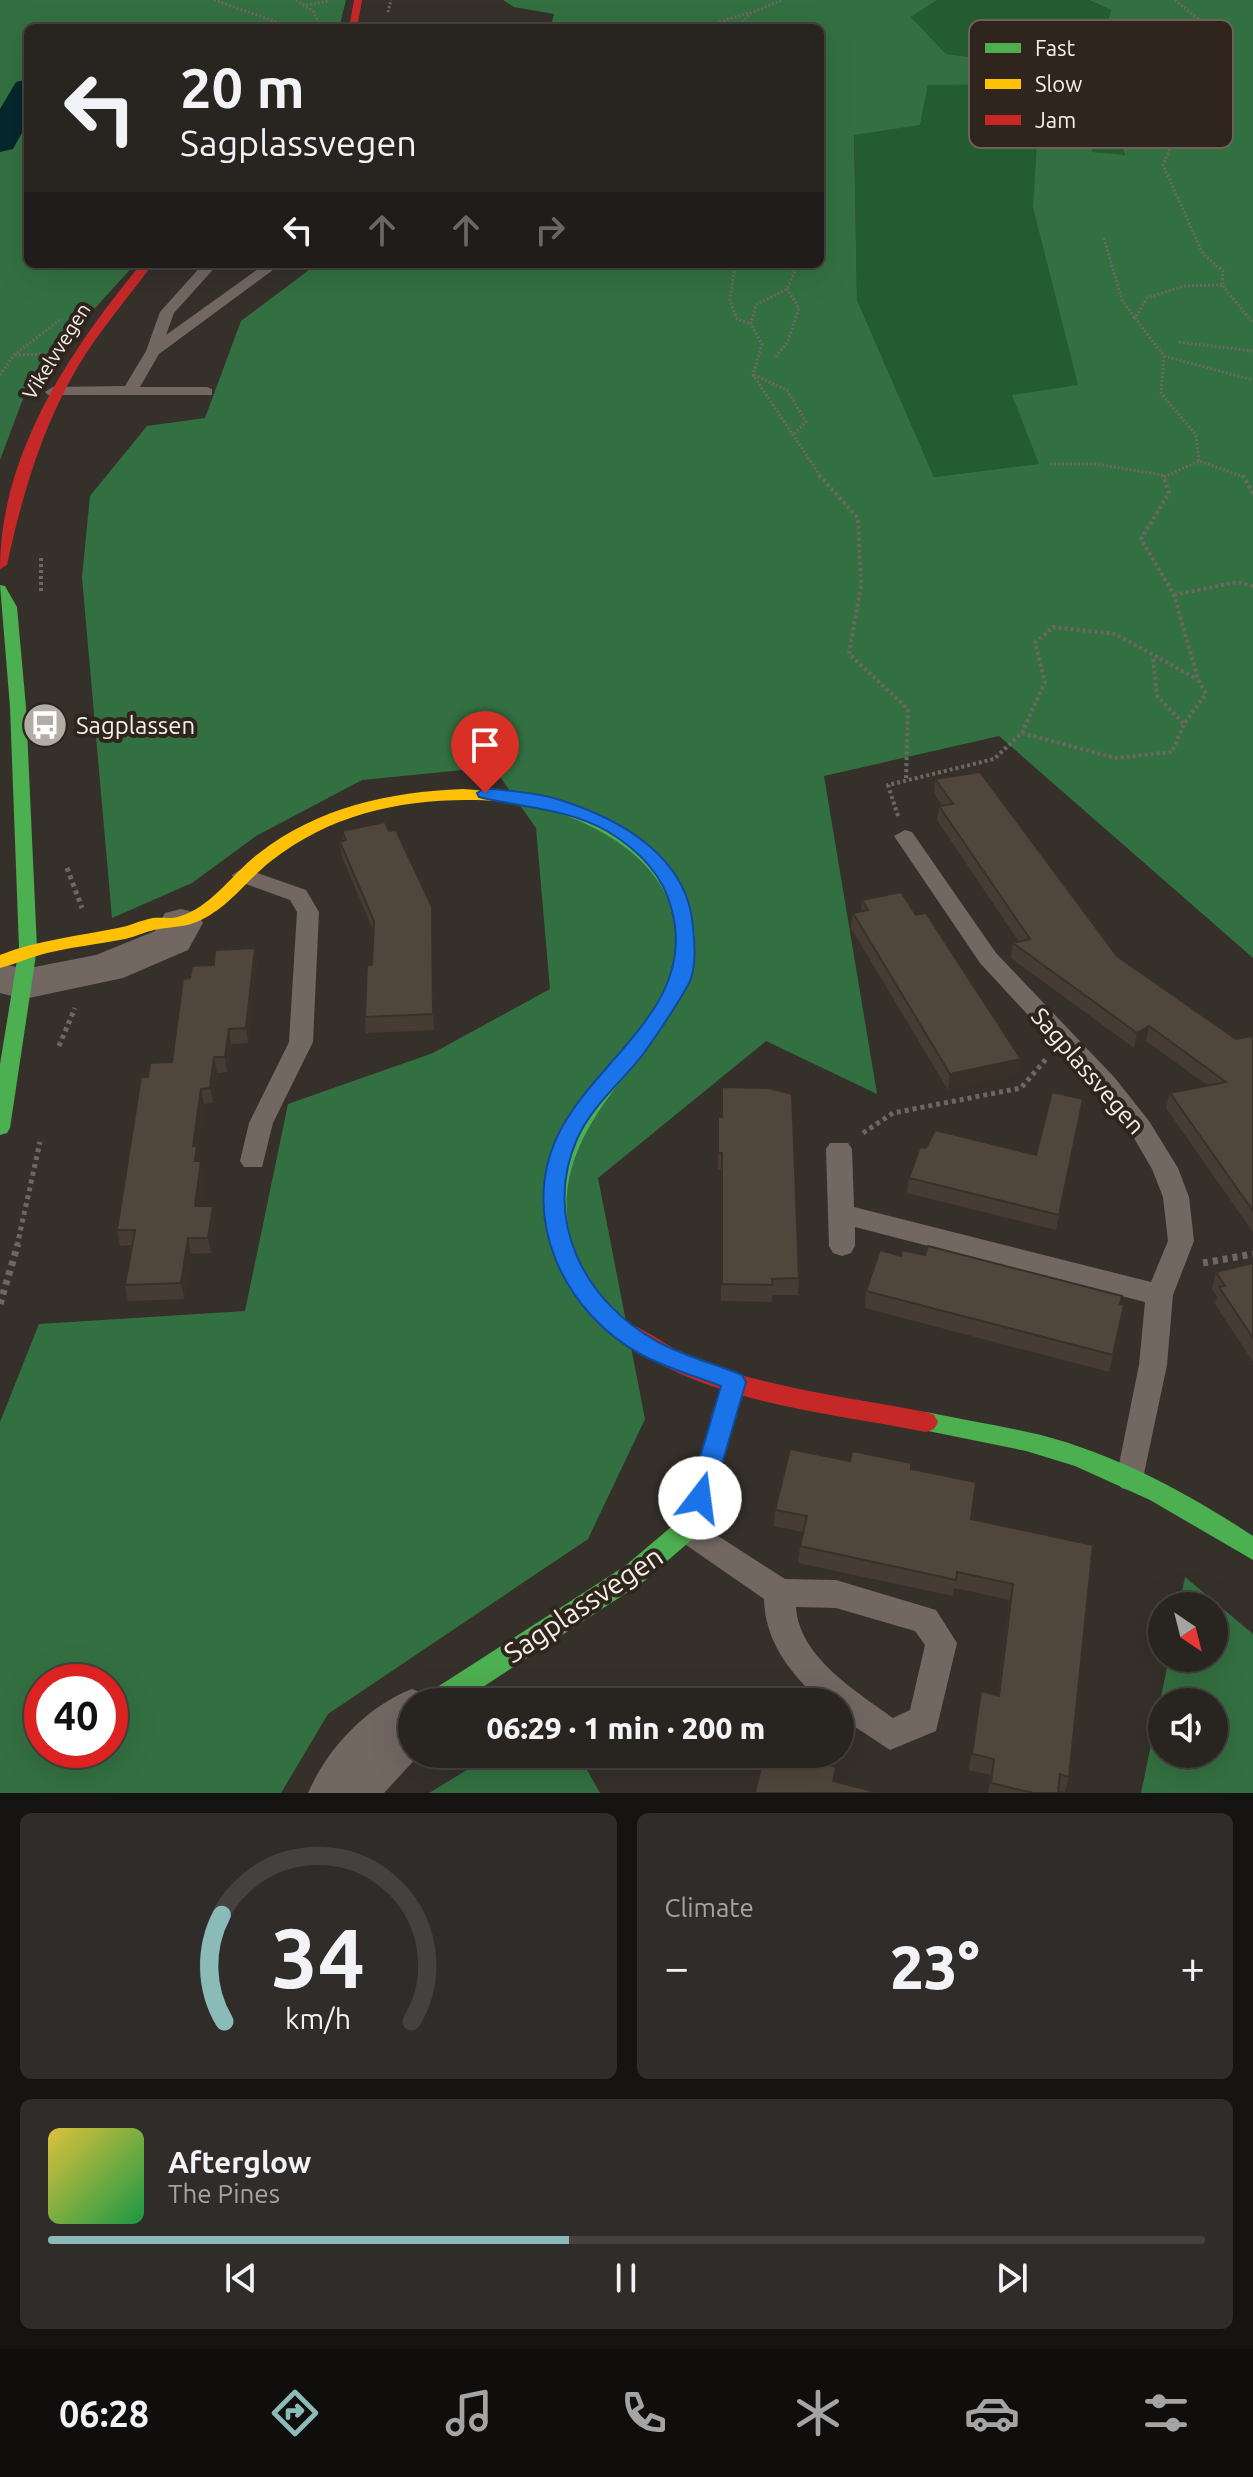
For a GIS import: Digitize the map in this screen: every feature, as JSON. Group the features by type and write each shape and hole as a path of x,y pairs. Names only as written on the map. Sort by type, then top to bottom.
{"street":[{"path":"354,24 358,0"},
{"name":"Vikelvvegen","path":"0,565 21,466 53,392 101,316 143,268"},
{"path":"0,589 10,607 18,707 13,968 0,1128"},
{"path":"13,968 132,960 172,940 181,923 211,906 274,849 338,816 396,799 465,793 528,798 581,812 639,845 661,868 676,890 683,917 686,951 680,983 637,1048 591,1101 567,1136 553,1183 554,1221 570,1269 583,1291 609,1321 650,1349 734,1382 1055,1449 1131,1479 1224,1528 1253,1549"},
{"name":"Sagplassvegen","path":"459,1688 634,1574 687,1529 700,1498 734,1382"},
{"path":"342,1793 377,1750 398,1731"}],"lane":[{"path":"130,391 153,351 167,312 207,268"},
{"path":"153,351 268,268"},
{"path":"53,392 207,392"},
{"name":"Sagplassvegen","path":"905,836 988,958 1106,1084 1140,1127 1165,1168 1181,1220 1181,1241 1159,1295 1153,1365 1131,1479"},
{"path":"243,875 298,895 308,912 301,1042 261,1123 253,1161"},
{"path":"839,1149 842,1246"},
{"path":"843,1214 1159,1295"},
{"name":"Sagplassvegen","path":"687,1529 780,1593"},
{"path":"780,1593 836,1594 925,1620 941,1643 924,1720 890,1735 831,1691 793,1647 782,1624 780,1593"}],"path":[{"path":"214,0 283,24"},
{"path":"296,0 318,16 320,24"},
{"path":"721,24 719,22 782,0"},
{"path":"1175,0 1198,20"},
{"path":"306,5 335,1"},
{"path":"740,24 751,13"},
{"path":"1170,148 1163,165 1203,254 1223,271 1222,285 1253,323"},
{"path":"1104,238 1122,300 1164,356 1253,380"},
{"path":"751,324 756,305 787,289 796,268"},
{"path":"734,271 730,301 737,319 751,324 762,344 753,375 812,467 858,518 861,585 849,654 908,709 906,781"},
{"path":"1135,318 1147,298 1184,286 1222,285"},
{"path":"776,357 788,341 799,308 787,289"},
{"path":"0,375 14,355 66,315"},
{"path":"1179,342 1253,351"},
{"path":"1164,356 1161,393 1196,435 1199,461"},
{"path":"753,375 787,390 806,422 793,435"},
{"path":"1050,464 1095,464 1163,475 1199,461 1243,474 1253,494"},
{"path":"1022,733 1115,758 1172,752 1184,724 1206,694 1198,679 1174,595 1141,539 1169,493 1163,475"},
{"path":"41,547 41,601"},
{"path":"1174,595 1237,582 1253,586"},
{"path":"905,836 888,785 994,759 1022,733 1045,682 1035,643 1053,627 1082,627 1116,634 1174,672 1198,679"},
{"path":"1152,658 1157,696 1184,724"},
{"path":"64,854 84,916"},
{"path":"839,1149 893,1113 1021,1088 1031,1081 1061,1038"},
{"path":"1170,1269 1253,1254"}],"green space":[{"path":"0,0 346,0 340,24 24,24 24,268 131,268 30,380 0,460"},
{"path":"503,0 937,0 911,17 946,54 969,57 969,85 928,85 920,125 854,135 857,300 934,477 1039,464 1012,395 1078,385 1033,208 1037,148 1091,148 1093,152 1125,155 1122,148 1233,148 1233,20 1108,20 1111,10 1089,0 1253,0 1253,958 999,736 824,776 877,1094 766,1041 598,1178 645,1419 588,1539 328,1714 281,1793 0,1793 0,1422 39,1324 245,1311 288,1104 433,1053 550,989 536,828 493,767 362,780 256,836 192,883 112,918 82,577 90,496 147,426 205,418 241,321 312,268 824,268 824,24 551,24 554,14 514,7"},
{"path":"937,0 1089,0 1111,10 1108,20 969,20 969,57 946,54 911,17"},
{"path":"969,72 969,148 1058,148 1033,208 1079,386 1040,464 934,477 857,300 854,134 920,125 928,85"},
{"path":"1091,148 1122,148 1125,156 1093,152"},
{"path":"1185,1577 1203,1592 1182,1592"},
{"path":"1228,1613 1253,1634 1253,1793 1141,1793 1148,1759 1148,1768 1228,1768 1228,1688 1163,1688 1166,1672 1228,1672"},
{"path":"470,1768 586,1768 600,1793 429,1793"}],"building":[{"path":"980,772 1117,956 1236,1039 1253,1037 1253,1211 1170,1093 1226,1082 1149,1026 1137,1033 1013,943 1030,939 939,806 953,804 935,779"},
{"path":"385,822 389,831 396,830 432,907 433,1014 365,1017 367,965 372,965 374,921 340,842 346,840 342,831"},
{"path":"901,892 916,915 926,913 1021,1059 950,1074 853,913 868,910 862,900"},
{"path":"255,948 246,1028 229,1029 225,1057 214,1057 210,1088 201,1089 193,1146 197,1146 195,1161 201,1161 195,1206 213,1206 208,1238 188,1238 181,1283 125,1285 135,1230 117,1230 141,1077 148,1077 150,1063 172,1062 183,979 190,978 192,966 214,965 215,950"},
{"path":"722,1087 768,1088 792,1094 799,1278 772,1279 773,1285 722,1284 722,1153 718,1153 718,1117 722,1117"},
{"path":"1052,1092 1083,1099 1059,1215 909,1178 920,1147 926,1148 935,1130 1036,1155"},
{"path":"928,1246 1122,1296 1120,1304 1124,1305 1113,1355 866,1291 880,1250 901,1256 902,1250 925,1255"},
{"path":"1253,1263 1253,1338 1219,1287 1225,1286 1216,1272"},
{"path":"790,1449 850,1461 852,1451 911,1463 911,1469 976,1482 971,1519 1093,1545 1069,1777 1060,1774 1058,1793 1033,1793 991,1783 994,1759 972,1754 981,1691 999,1696 1013,1584 957,1572 956,1580 800,1546 807,1516 775,1510"},
{"path":"761,1768 836,1768 833,1781 880,1793 755,1793"}],"waterway":[{"path":"0,141 24,96"}],"traffic: fast":[{"path":"0,589 10,607 18,707 28,948 0,1128"},
{"path":"532,799 565,807 598,821 628,840 654,864 674,891 685,922 687,955 676,991 588,1110 570,1141 558,1173 554,1209 561,1247 585,1293 622,1330"},
{"path":"459,1688 634,1574 687,1529 700,1498 734,1382"},
{"path":"926,1422 1026,1441 1084,1459 1159,1492 1253,1549"}],"traffic: slow":[{"path":"0,962 46,947 125,933 154,924 177,923 196,916 255,865 294,837 358,809 428,795 498,795 532,799"}],"traffic: jam":[{"path":"354,24 358,0"},
{"path":"0,565 22,478 51,404 92,335 144,268"},
{"path":"622,1330 655,1351 729,1381 768,1392 926,1422"}],"place":[{"name":"Sagplassen","path":"45,725"}],"route":[{"path":"485,793 552,803 581,812 612,827 639,845 676,890 683,917 686,951 680,983 637,1048 591,1101 567,1136 553,1183 554,1221 557,1239 570,1269 583,1291 609,1321 650,1349 734,1382 700,1498"}]}
